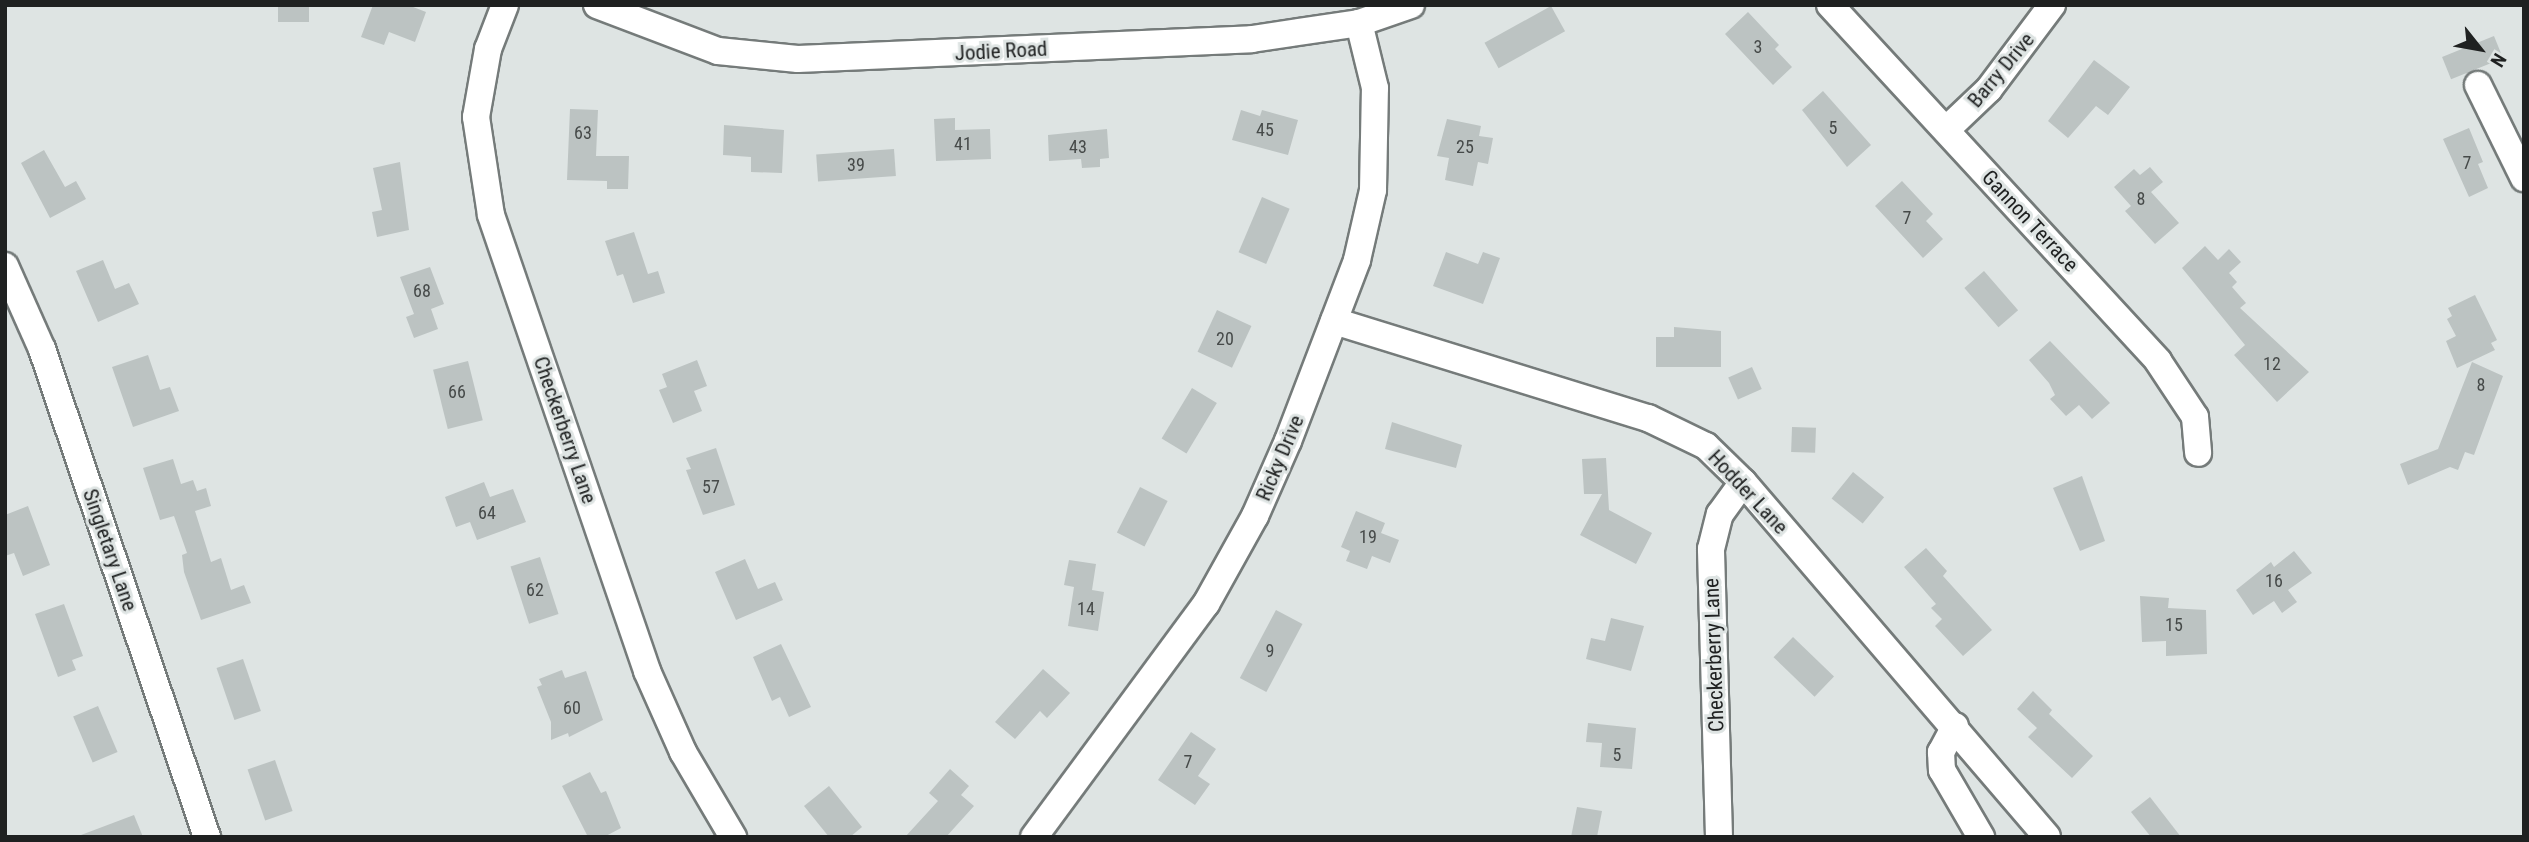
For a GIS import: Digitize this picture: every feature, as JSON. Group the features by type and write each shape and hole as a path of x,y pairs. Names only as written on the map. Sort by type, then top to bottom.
{"street":[{"name":"Checkerberry Lane","path":"505,5 488,48 476,117 491,215 647,671 683,752 733,837"},
{"name":"Jodie Road","path":"597,5 718,51 798,59 1252,39 1359,23 1411,5"},
{"name":"Gannon Terrace","path":"1830,5 2175,382 2195,417 2198,453"},
{"name":"Barry Drive","path":"1946,130 1989,89 2052,5"},
{"name":"Ricky Drive","path":"1034,837 1180,642 1232,560 1273,477 1334,321 1366,227 1377,154 1375,88 1359,23"},
{"path":"2478,85 2524,178"},
{"name":"Singletary Lane","path":"5,266 42,349 208,837"},
{"name":"Hodder Lane","path":"1334,321 1673,427 1706,446 1743,482 1955,726 2047,837"},
{"name":"Checkerberry Lane","path":"1719,837 1711,550 1720,514 1743,482"},
{"path":"1955,726 1941,751 1942,770 1981,837"}],"building":[{"path":"278,5 309,5 309,22 278,22"},
{"path":"373,5 408,5 426,12 415,42 389,32 384,45 361,37"},
{"path":"1551,6 1565,31 1499,68 1485,43"},
{"path":"1748,12 1779,45 1775,49 1792,67 1773,85 1725,34"},
{"path":"2494,36 2503,58 2451,79 2442,57"},
{"path":"2094,60 2130,87 2108,115 2096,106 2068,138 2048,121"},
{"path":"1823,91 1871,145 1847,167 1802,110"},
{"path":"570,109 598,110 596,156 629,156 628,189 607,189 607,181 567,180"},
{"path":"1241,110 1260,116 1262,110 1298,120 1288,155 1232,140"},
{"path":"955,118 955,130 990,129 991,159 936,161 934,119"},
{"path":"1447,119 1481,126 1479,136 1493,138 1488,164 1478,162 1473,186 1445,180 1449,158 1437,156"},
{"path":"724,125 784,130 782,173 751,172 751,157 723,155"},
{"path":"2469,128 2483,162 2478,164 2488,188 2469,197 2443,139"},
{"path":"1107,129 1109,158 1100,159 1100,167 1082,168 1081,159 1049,161 1048,135"},
{"path":"894,149 896,176 818,181 816,154"},
{"path":"44,150 65,187 76,181 86,199 50,218 21,163"},
{"path":"400,162 409,230 377,237 372,212 382,210 373,168"},
{"path":"2150,167 2163,182 2151,192 2179,223 2155,244 2125,211 2131,206 2114,187 2134,169 2140,175"},
{"path":"1902,181 1933,214 1926,221 1943,239 1923,258 1875,206"},
{"path":"1262,197 1290,209 1266,264 1239,252"},
{"path":"634,232 648,274 658,271 665,293 633,303 623,274 617,276 605,241"},
{"path":"2205,246 2218,260 2229,249 2241,262 2229,273 2237,282 2232,287 2246,303 2240,308 2309,372 2277,402 2234,355 2245,345 2182,268"},
{"path":"1446,252 1478,264 1483,252 1500,258 1483,304 1433,286"},
{"path":"103,260 115,289 129,283 139,304 98,322 76,271"},
{"path":"430,267 444,304 431,309 438,329 414,338 406,317 414,314 400,277"},
{"path":"1984,271 2018,310 1998,327 1964,288"},
{"path":"2475,295 2497,340 2491,343 2495,350 2457,368 2446,341 2456,336 2447,319 2452,316 2448,308"},
{"path":"1217,310 1251,326 1232,368 1198,352"},
{"path":"1674,327 1721,331 1721,367 1656,367 1656,337 1674,337"},
{"path":"2050,341 2110,403 2092,419 2079,405 2066,416 2050,399 2055,395 2049,383 2029,360"},
{"path":"148,355 160,390 170,387 179,411 133,427 112,367"},
{"path":"697,360 707,386 694,391 702,411 673,423 659,390 667,387 662,374"},
{"path":"468,361 483,420 448,429 433,370"},
{"path":"2472,362 2503,376 2474,455 2465,452 2458,470 2450,467 2408,485 2400,464 2438,449"},
{"path":"1752,367 1762,389 1738,400 1728,378"},
{"path":"1192,388 1217,403 1186,454 1162,439"},
{"path":"1392,422 1462,445 1456,468 1385,449"},
{"path":"1792,427 1816,428 1815,453 1791,452"},
{"path":"716,448 735,505 703,515 686,470 691,469 686,458"},
{"path":"1606,458 1609,510 1652,533 1636,564 1580,535 1602,494 1584,494 1582,459"},
{"path":"173,459 181,484 193,480 197,491 206,488 211,506 195,511 211,562 221,558 231,590 244,585 251,603 201,620 184,572 182,555 187,553 174,516 160,520 143,468"},
{"path":"1853,472 1884,497 1863,524 1832,498"},
{"path":"2082,476 2105,541 2080,551 2053,488"},
{"path":"484,482 490,497 513,489 526,522 477,540 470,522 456,527 445,497"},
{"path":"1140,487 1168,501 1144,547 1117,532"},
{"path":"28,506 50,565 23,576 14,553 5,556 5,515"},
{"path":"1356,511 1385,523 1381,533 1399,540 1390,563 1372,556 1367,569 1346,561 1350,551 1341,547"},
{"path":"1926,548 1947,571 1943,576 1992,630 1963,656 1935,626 1942,619 1931,608 1936,604 1904,567"},
{"path":"2294,551 2312,573 2288,590 2297,602 2282,613 2274,601 2253,615 2236,590 2271,562 2274,567"},
{"path":"540,557 559,614 529,624 511,567"},
{"path":"745,559 758,589 775,582 783,600 736,620 715,572"},
{"path":"1069,560 1096,564 1092,590 1104,592 1098,631 1068,626 1074,587 1064,585"},
{"path":"2140,596 2169,598 2168,608 2206,610 2207,654 2166,656 2166,641 2142,642"},
{"path":"64,604 83,656 72,660 76,670 58,677 35,614"},
{"path":"1276,610 1302,624 1266,692 1240,678"},
{"path":"1611,618 1644,626 1631,671 1586,659 1591,638 1605,641"},
{"path":"1793,637 1834,677 1815,697 1774,657"},
{"path":"781,644 811,707 789,717 780,697 772,701 753,657"},
{"path":"243,659 261,711 234,720 217,668"},
{"path":"1043,669 1070,693 1047,718 1040,711 1015,739 995,722"},
{"path":"562,670 565,678 586,671 603,720 569,737 568,733 551,740 551,722 537,687 542,685 539,679"},
{"path":"2033,691 2052,710 2049,714 2093,756 2072,778 2028,737 2037,728 2017,709"},
{"path":"98,706 118,752 93,763 73,717"},
{"path":"1588,723 1636,728 1632,769 1600,767 1602,743 1586,742"},
{"path":"1191,732 1216,749 1198,776 1210,784 1195,805 1158,780"},
{"path":"275,760 293,811 265,820 248,769"},
{"path":"950,769 969,786 961,795 974,806 946,837 905,837 938,801 929,793"},
{"path":"590,772 601,793 606,791 621,828 604,837 588,837 562,786"},
{"path":"829,786 862,827 850,837 829,837 804,806"},
{"path":"2150,797 2181,837 2151,837 2131,812"},
{"path":"1577,807 1602,811 1597,837 1571,837"},
{"path":"134,815 143,837 81,837 81,835"}]}
